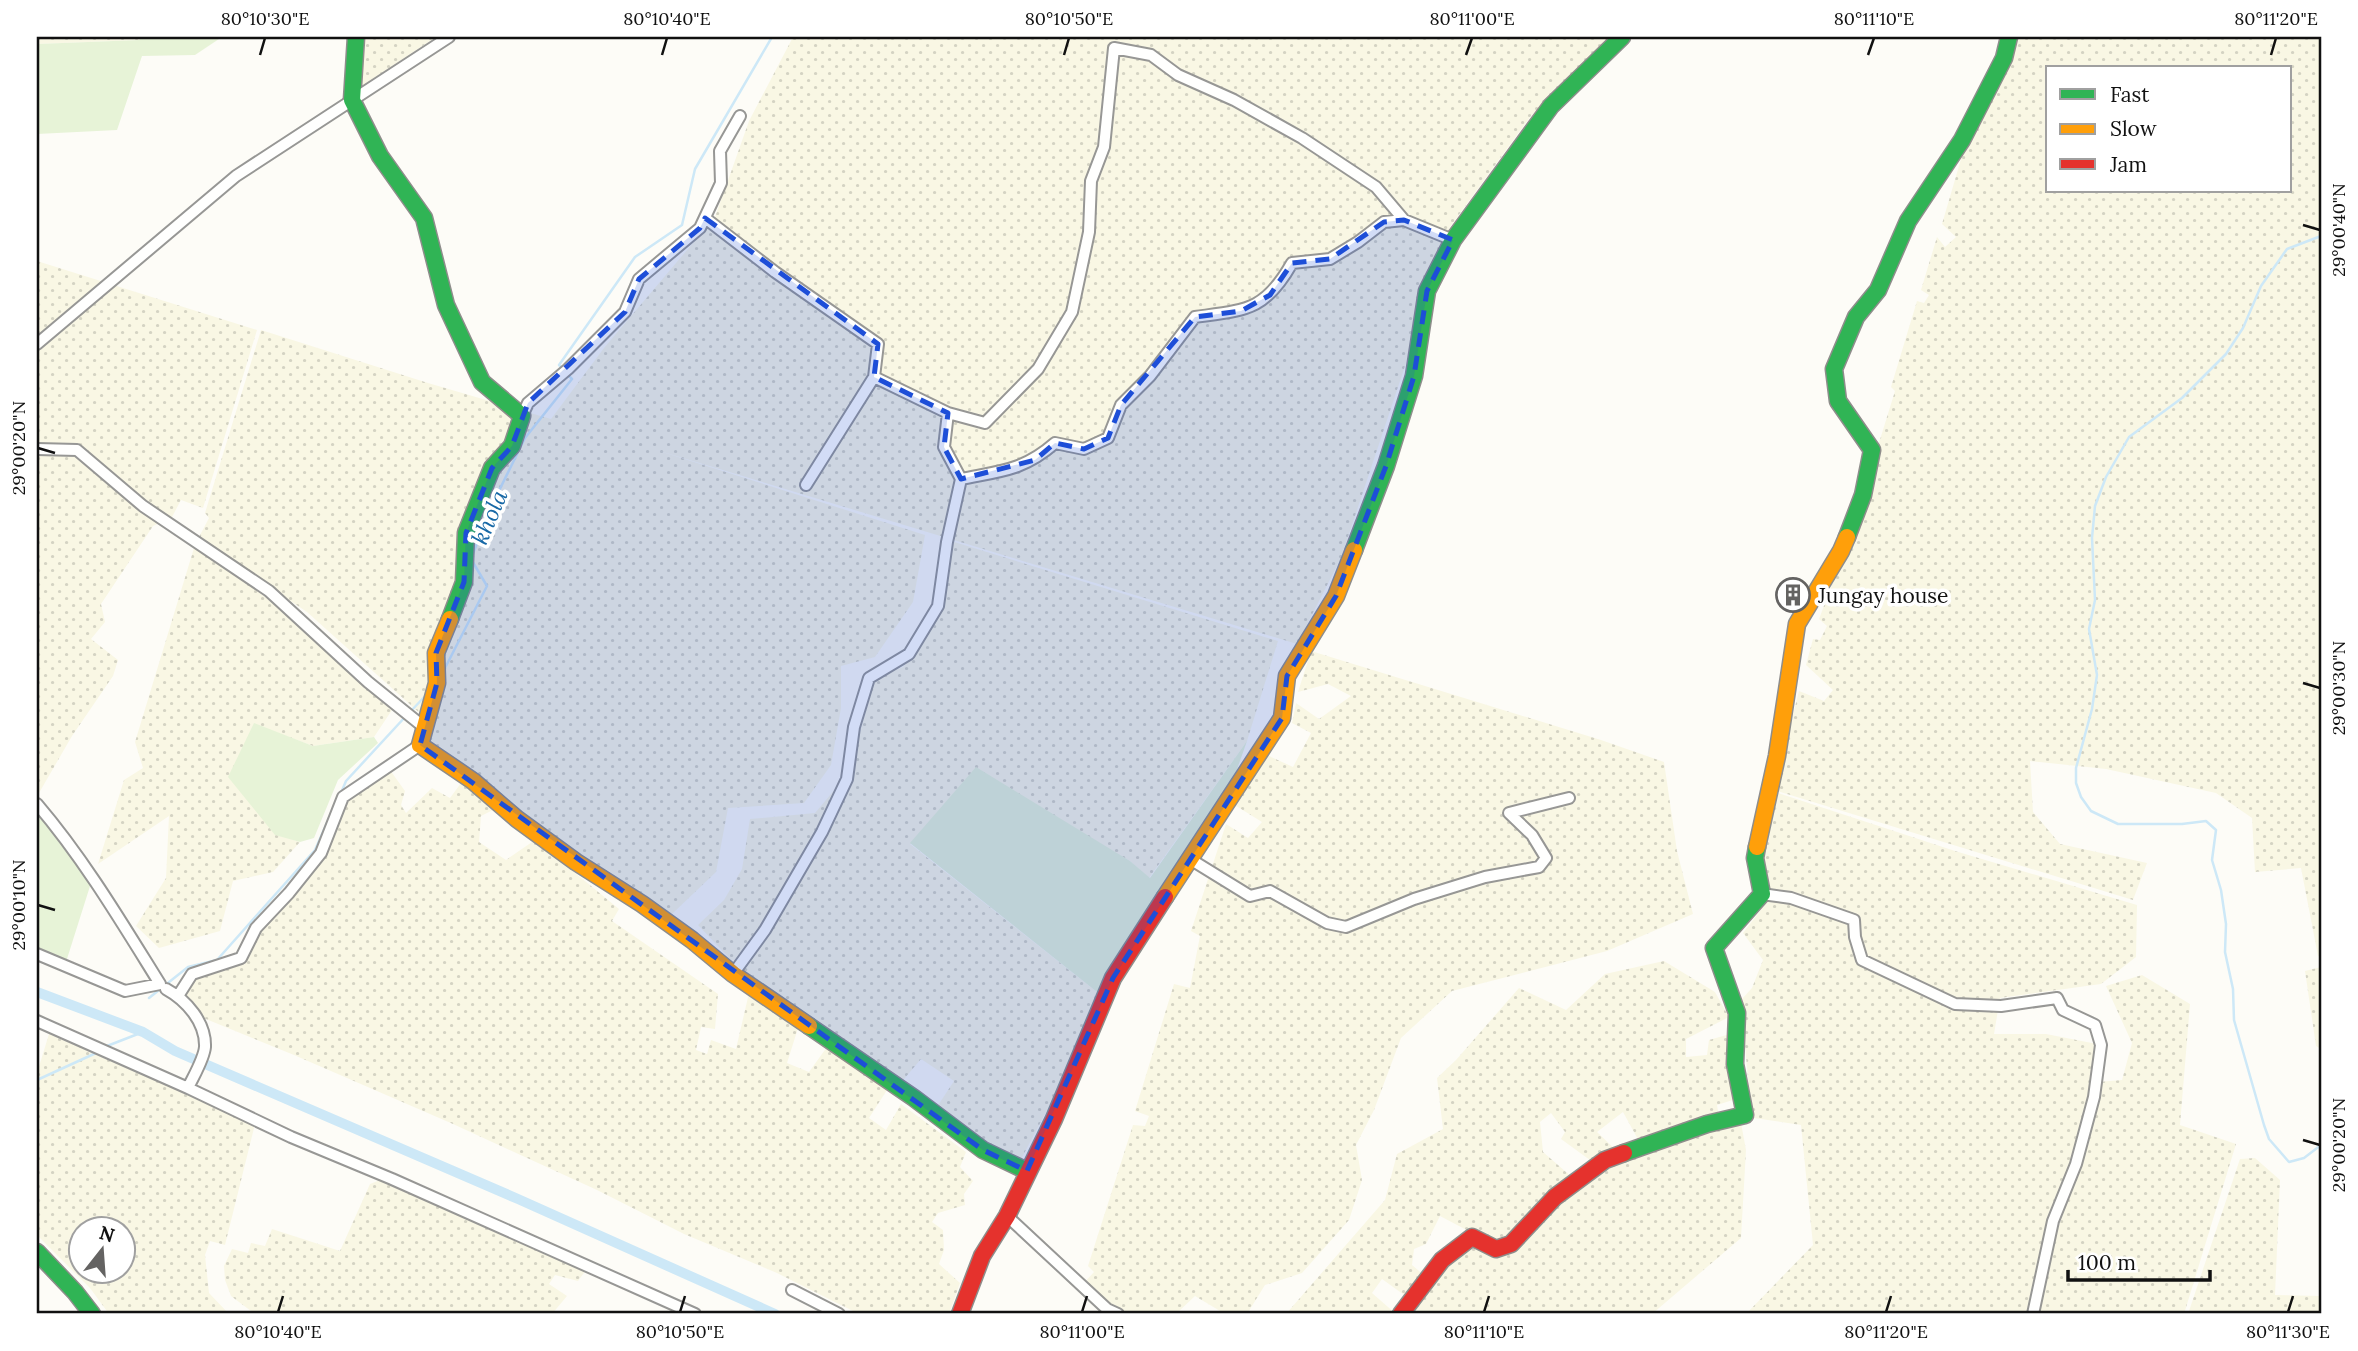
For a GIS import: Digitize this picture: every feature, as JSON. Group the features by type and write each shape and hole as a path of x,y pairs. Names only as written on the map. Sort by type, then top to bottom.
{"street":[{"path":"356,37 352,100 380,156 424,218 446,305 482,382 522,416"},
{"path":"37,344 236,176 449,37"},
{"path":"961,1314 982,1256 1007,1216 1054,1119 1113,978 1282,718 1287,676 1336,596 1386,466 1414,376 1427,291 1453,240 1551,106 1622,37"},
{"path":"1762,894 1755,858 1777,756 1797,624 1841,551 1863,495 1872,450 1838,401 1834,369 1856,317 1878,290 1908,221 1962,140 2004,58 2009,37"},
{"path":"874,377 948,413 985,423 1038,369 1072,312 1089,232 1091,181 1104,147 1114,48 1151,55 1178,75 1234,100 1301,138 1376,187 1404,220 1453,240"},
{"path":"178,996 192,974 241,958 256,928 321,853 343,797 420,745 437,683 436,653 464,582 466,533 492,468 512,446 528,403 565,372 625,312 639,279 700,228 721,183 720,151 740,116"},
{"path":"705,218 775,272 878,344 874,377 806,485"},
{"path":"961,479 1035,460 1055,443 1084,449 1108,438 1121,405 1150,376 1195,317 1241,311 1270,295 1292,263 1330,259 1384,222 1404,220"},
{"path":"733,974 765,930 822,832 847,779 854,727 869,678 909,654 938,606 947,542 961,479 944,447 948,413"},
{"path":"37,449 77,450 143,506 269,591 368,682 425,728"},
{"path":"420,745 473,781 517,819 576,862 692,940 733,974 914,1098 983,1150 1027,1171"},
{"path":"1190,859 1250,896 1270,891 1327,923 1346,927 1415,899 1485,877 1539,867 1546,858 1532,835 1509,813 1569,798"},
{"path":"37,804 103,895 160,984 125,991 37,954"},
{"path":"1401,1314 1442,1260 1472,1237 1496,1249 1511,1244 1555,1197 1605,1160 1707,1124 1745,1115 1735,1064 1737,1013 1714,948 1762,894"},
{"path":"1762,894 1791,898 1827,908 1854,920 1855,937 1862,960 1955,1004 2001,1006 2057,998 2063,1010 2095,1025 2101,1045 2094,1097 2076,1164 2053,1221 2033,1314"},
{"path":"166,989 178,996 198,1018 205,1047 188,1088"},
{"path":"37,1021 291,1137 695,1314"},
{"path":"1007,1216 1107,1309 1118,1314"},
{"path":"37,1252 92,1314"},
{"path":"792,1290 839,1314"}],"highlighted area":[{"path":"705,218 878,344 874,377 948,413 944,447 961,479 1035,460 1055,443 1084,449 1108,438 1121,405 1195,317 1241,311 1270,295 1292,263 1330,259 1384,222 1404,220 1453,240 1427,291 1414,376 1386,466 1336,596 1287,676 1282,718 1113,978 1027,1171 983,1150 420,745 437,683 436,653 464,582 466,533 492,468 512,446 528,403 625,312 639,279 700,228"}],"shaded area":[{"path":"37,37 142,37 139,40 37,44"},
{"path":"362,37 436,37 359,88"},
{"path":"793,37 1609,37 1531,116 1450,227 1422,289 1406,363 1341,558 1297,644 653,449 925,535 913,602 875,657 841,666 841,708 831,765 804,803 728,808 716,872 672,914 604,876 428,745 424,717 307,612 198,539 209,518 205,513 261,330 551,419 604,348 715,217 749,121"},
{"path":"2019,37 2321,37 2321,957 2318,956 2301,868 2255,872 2252,818 2216,793 2106,769 2030,761 2033,812 2060,844 2147,863 2133,900 1774,790 1799,691 1824,701 1833,690 1806,665 1813,639 1820,640 1827,626 1819,619 1850,537 1895,391 1891,387 1917,301 1924,303 1929,295 1921,290 1937,237 1945,247 1956,237 1942,224 1966,142"},
{"path":"37,261 257,330 203,508 181,500 172,517 153,526 101,604 105,622 91,639 118,660 113,676 72,736 39,793 37,792"},
{"path":"951,541 1278,641 1247,741 1149,878 1130,861 1109,849 910,844 1097,992 1069,1069 1019,1163 984,1150 935,1110 954,1081 921,1059 899,1085 740,972 822,839 857,743 875,678 903,667 925,640 942,607"},
{"path":"194,548 281,609 392,710 374,737 313,746 254,724 275,834 300,842 273,872 233,881 220,931 159,948 136,926 166,878 169,816 98,864 124,780 143,768 135,742"},
{"path":"1311,651 1664,762 1677,851 1693,914 1607,951 1452,991 1401,1038 1374,1110 1356,1145 1362,1180 1349,1220 1302,1273 1265,1285 1247,1314 1225,1314 1195,1296 1176,1314 1128,1314 1106,1304 1083,1284 1094,1272 1088,1266 1133,1125 1145,1126 1149,1116 1135,1111 1174,984 1190,988 1200,936 1191,931 1226,824 1248,838 1262,822 1233,804 1267,755 1293,767 1311,733 1292,723 1296,703 1319,719 1351,696 1328,684 1298,692"},
{"path":"390,770 405,791 401,805 406,813 432,788 450,798 464,779 497,808 481,816 479,842 506,860 535,840 619,909 612,921 718,994 715,1029 701,1027 696,1050 707,1054 711,1040 736,1049 749,993 799,1025 787,1063 809,1072 827,1047 887,1090 869,1118 886,1130 901,1104 966,1152 960,1167 973,1181 964,1194 965,1205 938,1213 932,1222 943,1230 944,1250 939,1264 960,1283 949,1314 859,1314 777,1273 684,1234 597,1190 453,1124 201,1017 183,996 195,977 244,963 262,930 324,859 349,796"},
{"path":"836,788 841,790 760,934 733,962 698,925 724,900 742,869 750,819 815,813"},
{"path":"1775,792 1955,851 2137,905 2136,957 2101,984 2000,998 1994,1034 2046,1034 2097,1044 2091,1095 2031,1314 1746,1314 1813,1245 1801,1125 1754,1118 1741,1000 1752,988 1763,960 1743,933 1767,902 1768,889 1760,862"},
{"path":"1664,961 1715,992 1729,1017 1686,1039 1686,1057 1707,1055 1709,1040 1730,1034 1736,1099 1717,1105 1719,1117 1640,1143 1623,1112 1597,1132 1618,1152 1594,1163 1561,1139 1565,1132 1551,1113 1540,1122 1543,1152 1573,1178 1509,1238 1495,1245 1440,1216 1426,1244 1414,1249 1412,1265 1425,1276 1407,1297 1382,1279 1372,1293 1396,1314 1286,1314 1385,1200 1397,1154 1443,1129 1437,1078 1519,988 1566,1010 1605,974"},
{"path":"2321,967 2321,1049 2316,1046 2305,971"},
{"path":"2142,975 2190,1004 2180,1125 2236,1144 2184,1314 2036,1314 2046,1264 2086,1146 2098,1082 2122,1080 2132,1043 2106,986"},
{"path":"49,1034 255,1124 225,1245 210,1241 205,1255 209,1293 229,1314 109,1314 86,1284 136,1284 136,1214 66,1214 66,1264 37,1235 37,1073"},
{"path":"1741,1123 1746,1150 1741,1238 1652,1314 1407,1314 1442,1267 1473,1242 1502,1254 1548,1212 1611,1164"},
{"path":"2255,1158 2280,1180 2275,1295 2321,1296 2321,1314 2188,1314 2240,1159"},
{"path":"380,1180 586,1270 578,1281 555,1275 549,1284 567,1296 552,1314 255,1314 231,1296 225,1280 224,1266 232,1249 248,1253 251,1243 265,1246 272,1229 340,1251 370,1184"}],"green space":[{"path":"142,37 222,37 195,55 142,56 117,130 37,134 37,44 139,40"},
{"path":"254,723 313,746 374,737 378,743 338,780 314,838 300,842 275,835 228,777"},
{"path":"1247,741 1229,792 1097,992 910,843 976,767 1130,861 1150,878"},
{"path":"37,808 91,883 66,962 37,947"}],"waterway":[{"name":"khola","path":"564,370 559,365 635,257 682,225 695,169 772,37"},
{"path":"2321,236 2287,249 2261,286 2243,328 2226,354 2182,398 2129,437 2106,477 2095,506 2092,538 2095,600 2089,629 2097,675 2092,709 2076,768 2076,783 2081,797 2091,811 2118,824 2182,824 2206,821 2216,830 2212,860 2221,890 2226,924 2225,952 2233,989 2234,1020 2264,1125 2269,1139 2289,1162 2304,1158 2321,1145"},
{"name":"khola","path":"444,670 487,586 471,559 490,509 525,438 572,379 568,375"},
{"name":"khola","path":"411,711 428,693"},
{"name":"khola","path":"341,793 346,781 406,716"},
{"name":"khola","path":"149,998 188,967 217,960 315,850 329,818"},
{"path":"37,992 143,1032 175,1051 518,1199 775,1314"},
{"name":"khola","path":"107,1046 143,1032"},
{"name":"khola","path":"37,1080 96,1053"}],"traffic: fast":[{"path":"356,37 352,100 380,156 424,218 446,305 482,382 522,416 512,446 492,468 466,533 464,582 450,619"},
{"path":"1354,550 1386,466 1414,376 1427,291 1453,240 1551,106 1622,37"},
{"path":"1847,537 1863,495 1872,450 1838,401 1834,369 1856,317 1878,290 1908,221 1962,140 2004,58 2009,37"},
{"path":"1624,1153 1707,1124 1745,1115 1735,1064 1737,1013 1714,948 1762,894 1755,858 1757,847"},
{"path":"809,1026 914,1098 983,1150 1027,1171"},
{"path":"37,1252 92,1314"}],"traffic: slow":[{"path":"1757,847 1777,756 1797,624 1847,537"},
{"path":"1165,897 1282,718 1287,676 1336,596 1354,550"},
{"path":"450,619 436,653 437,683 420,745 473,781 517,819 576,862 642,904 733,974 809,1026"}],"traffic: jam":[{"path":"960,1314 982,1256 1007,1216 1054,1119 1113,978 1165,897"},
{"path":"1401,1314 1442,1260 1472,1237 1496,1249 1511,1244 1555,1197 1605,1160 1624,1153"}],"place":[{"name":"Jungay house","path":"1793,595"}]}
